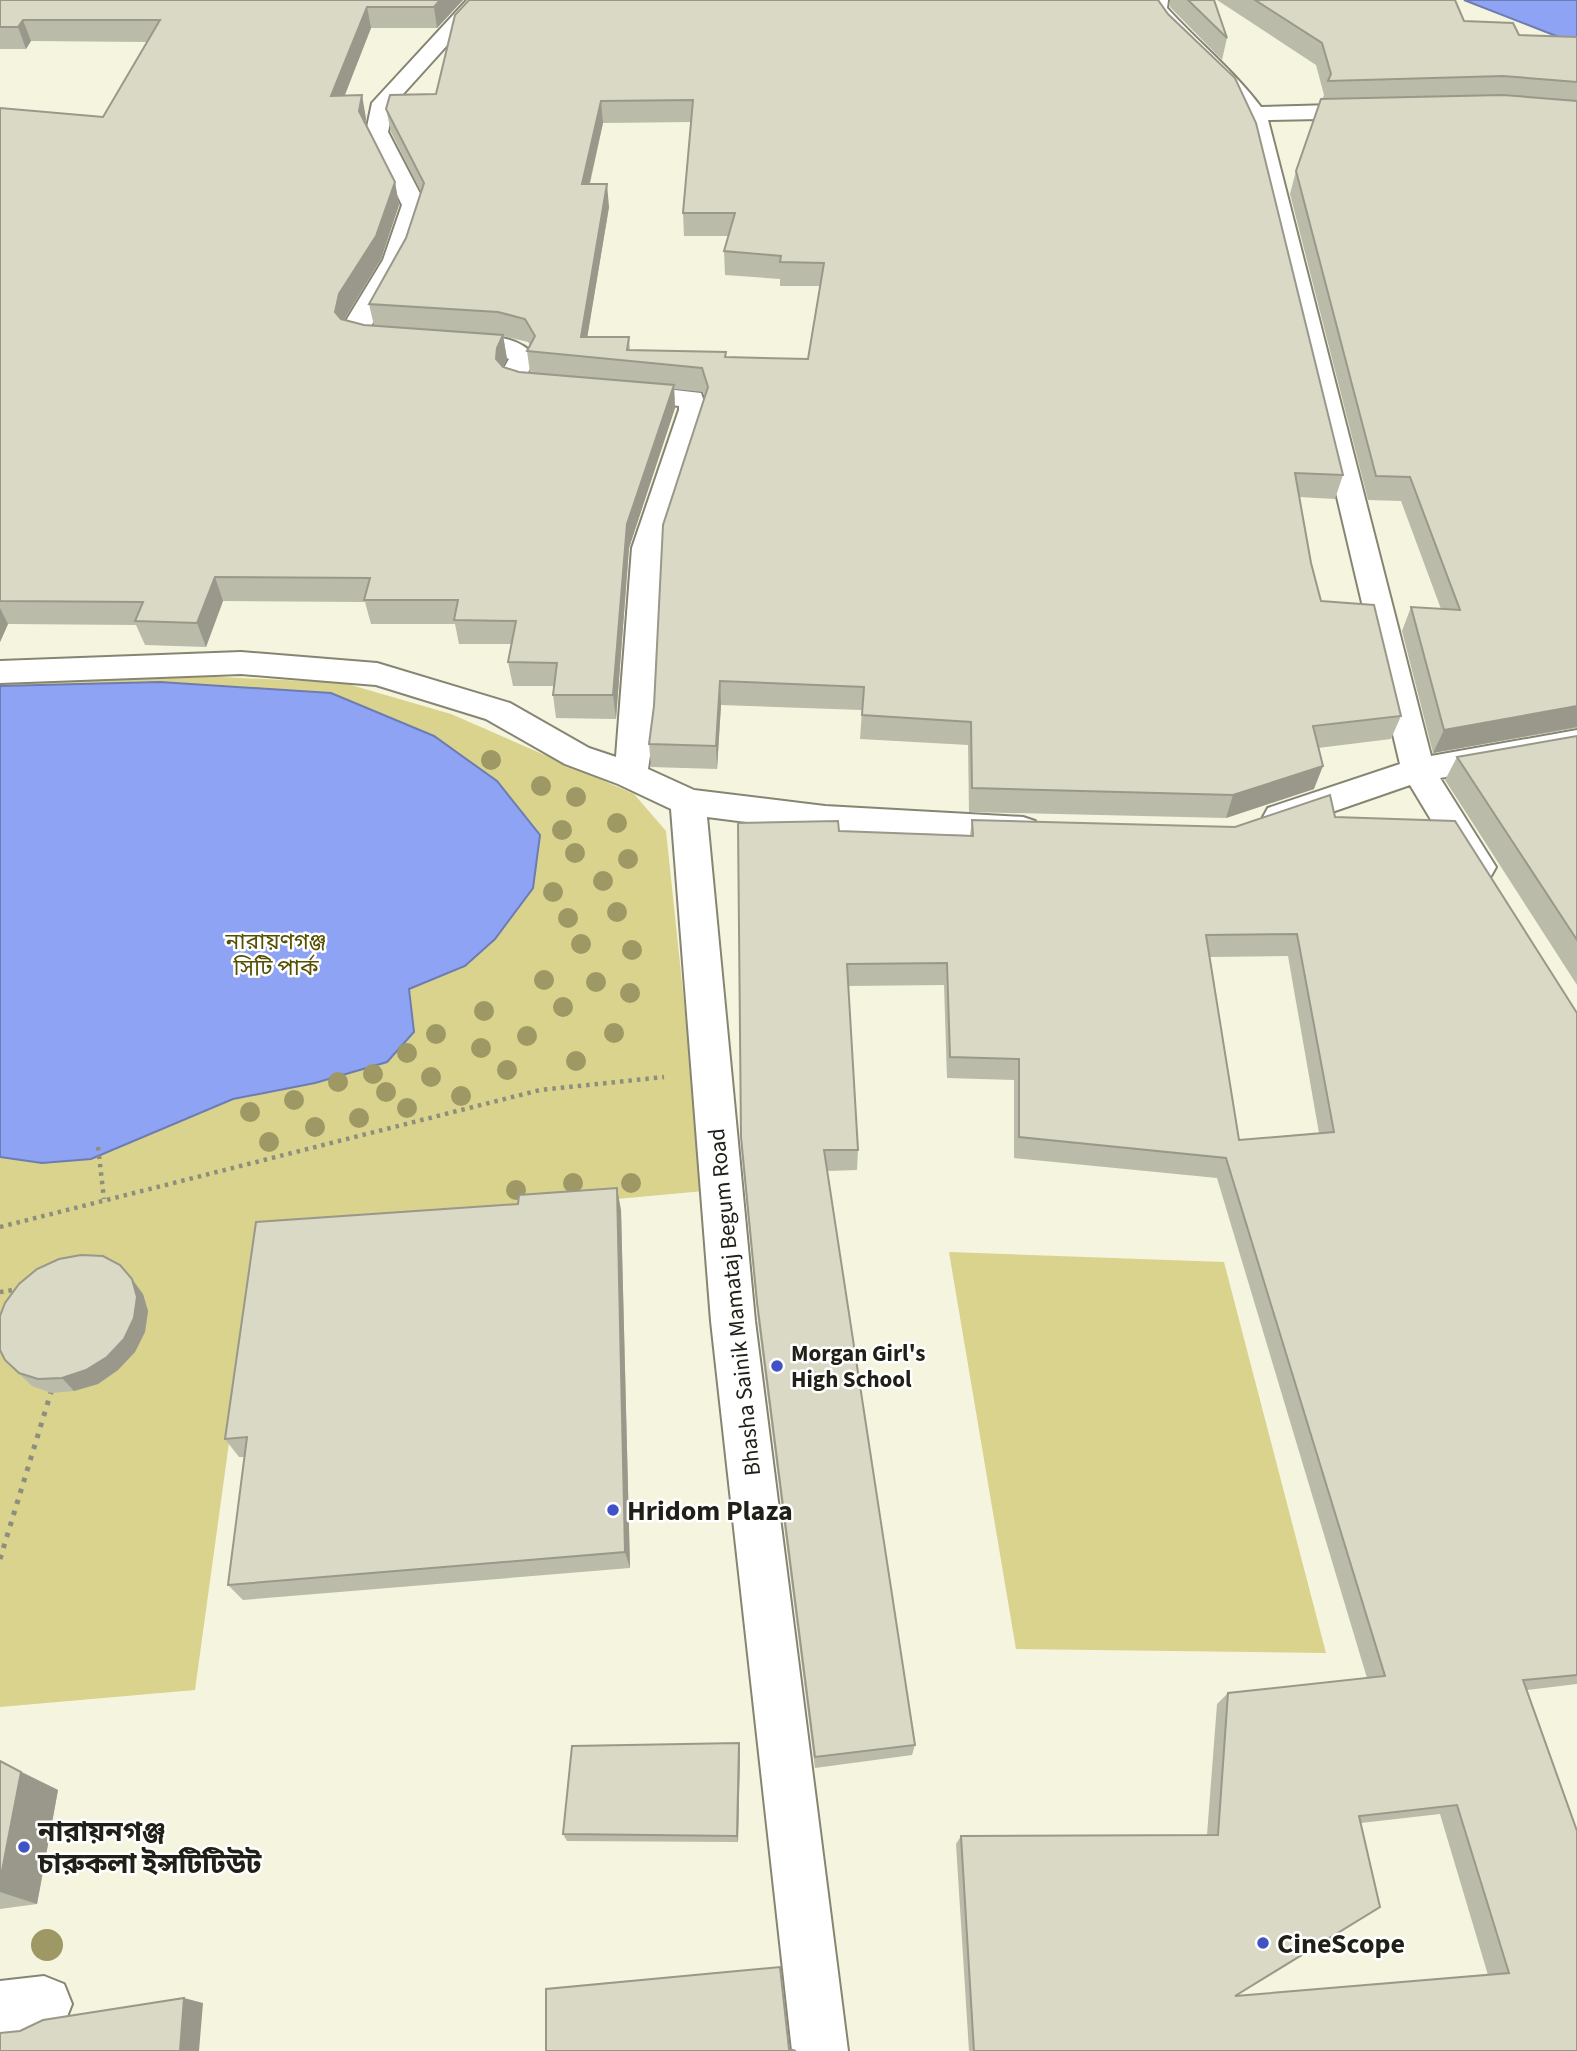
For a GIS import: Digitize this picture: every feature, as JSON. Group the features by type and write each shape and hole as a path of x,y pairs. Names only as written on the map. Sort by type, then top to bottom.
{"street":[{"path":"478,0 383,103 377,132 387,158 414,205 407,232 387,279 357,323 356,334 370,338 501,346 517,350 523,358 513,375 513,382 675,396 691,400 693,410 647,548 637,729 630,775"},
{"path":"1158,0 1157,9 1195,51 1232,83 1255,114 1279,200 1418,770 1495,895"},
{"path":"1255,114 1387,110"},
{"path":"0,672 241,663 377,674 498,711 577,756 630,775 688,802 825,819 1050,831"},
{"path":"1250,827 1418,770 1577,742"},
{"name":"Bhasha Sainik Mamataj Begum Road","path":"688,802 733,1321 820,2051"}],"path":[{"path":"0,1227 540,1090 712,1072"},
{"path":"98,1147 104,1199"},
{"path":"0,1292 25,1288"},
{"path":"0,1559 55,1380"}],"green space":[{"name":"নারায়ণগঞ্জ সিটি পার্ক","path":"118,672 344,683 451,714 634,794 666,831 704,1191 258,1232 195,1690 0,1707 0,677"},
{"path":"949,1252 1224,1262 1326,1653 1016,1649"}],"water":[{"path":"1464,0 1577,0 1577,43 1569,41"},
{"path":"160,682 331,693 434,736 497,781 540,835 533,888 495,939 465,966 409,989 414,1032 387,1062 315,1083 233,1099 91,1159 42,1163 0,1157 0,686"}],"building":[{"path":"0,0 440,0 434,7 367,7 331,96 362,95 359,111 395,182 376,236 339,294 335,312 341,319 364,325 503,335 497,348 496,359 503,367 519,372 674,385 627,524 613,695 553,695 557,663 508,662 516,621 454,620 458,600 364,600 370,578 215,577 197,623 135,621 143,602 0,601 0,108 103,117 160,20 23,20 18,27 0,27"},
{"path":"469,0 1158,0 1168,14 1235,78 1256,123 1343,475 1295,473 1311,563 1321,601 1374,605 1401,716 1313,726 1323,766 1233,795 972,788 971,722 862,715 864,687 720,681 716,746 649,744 654,706 663,525 708,387 702,368 527,351 535,336 525,319 498,312 369,304 406,238 424,183 386,109 390,95 436,94 455,15","holes":["693,100 683,213 735,213 724,251 781,256 780,262 824,263 808,359 725,357 726,352 627,350 629,337 581,337 607,184 582,184 601,101"]},
{"path":"1188,0 1214,0 1227,38"},
{"path":"1255,0 1455,0 1464,21 1513,23 1519,35 1577,37 1577,82 1503,76 1328,81 1331,74 1322,43"},
{"path":"1503,95 1577,101 1577,706 1444,730 1411,607 1460,610 1410,477 1376,476 1296,171 1321,99"},
{"path":"1577,736 1577,940 1457,757"},
{"path":"1330,795 1335,817 1455,821 1577,1013 1577,1675 1523,1680 1577,1831 1577,2051 974,2051 961,1836 1218,1835 1228,1693 1385,1676 1226,1158 1019,1137 1019,1059 950,1057 947,963 847,964 858,1150 824,1150 915,1745 815,1757 757,1302 741,1137 738,823 838,821 839,831 973,836 972,820 1235,827","holes":["1297,934 1334,1132 1239,1140 1206,935","1457,1805 1509,1973 1235,1996 1380,1907 1359,1816"]},
{"path":"617,1188 625,1552 228,1585 247,1437 225,1439 256,1222 518,1204 519,1195"},
{"path":"81,1255 103,1256 120,1265 132,1279 137,1297 134,1318 124,1339 107,1357 86,1370 62,1378 38,1379 19,1373 5,1360 0,1350 0,1316 5,1303 19,1284 37,1269 59,1259"},
{"path":"739,1743 737,1836 563,1834 572,1746"},
{"path":"0,1761 21,1772 0,1881"},
{"path":"780,1967 789,2049 796,2051 546,2051 546,1989"},
{"path":"184,1998 180,2051 0,2051 0,2033 20,2031 43,2020"}],"place":[{"name":"Morgan Girl's High School","path":"777,1366"},
{"name":"Hridom Plaza","path":"613,1510"},
{"name":"নারায়নগঞ্জ চারুকলা ইন্সটিটিউট","path":"24,1847"},
{"name":"CineScope","path":"1263,1943"}]}
